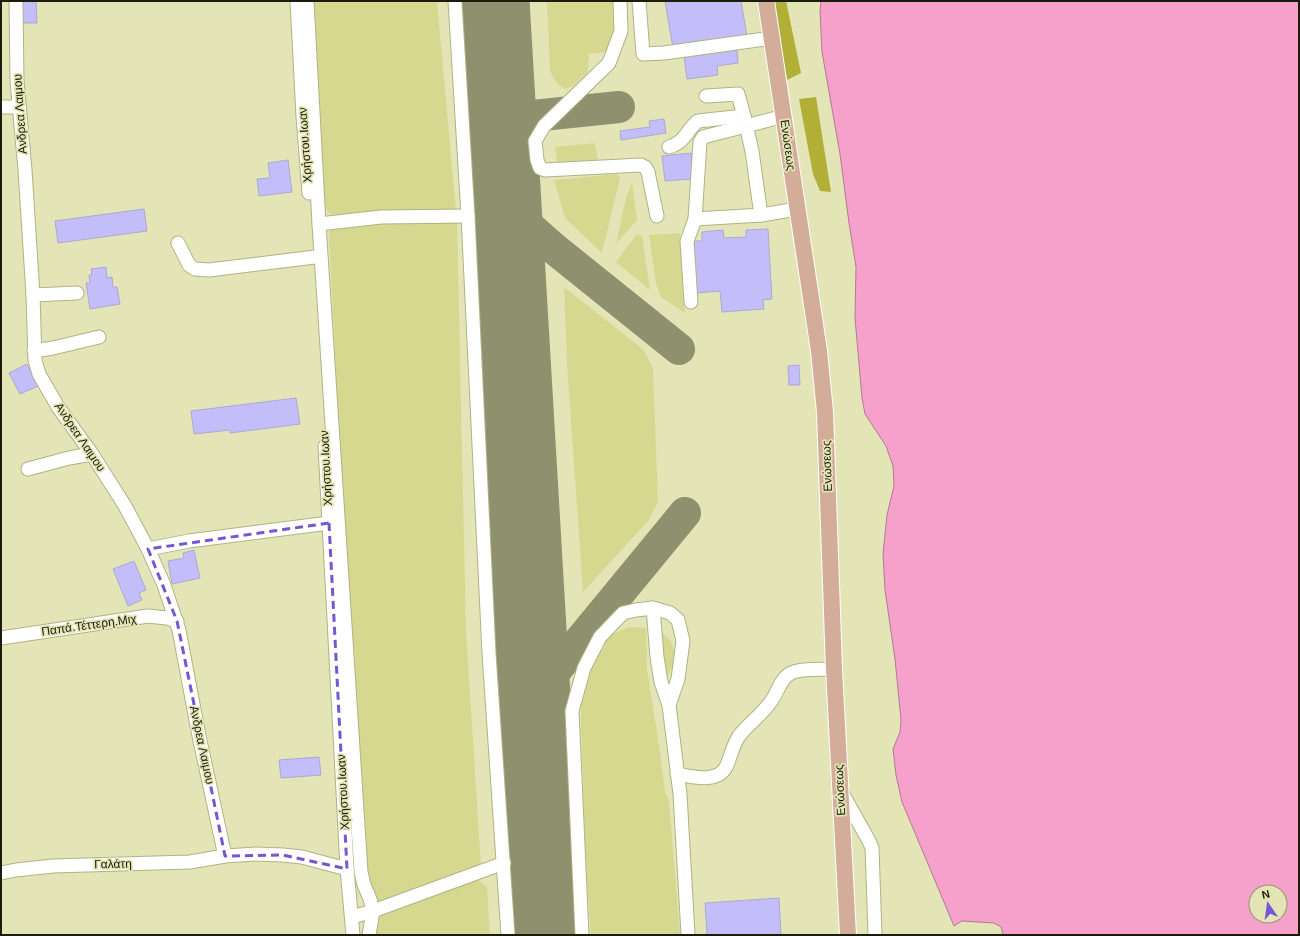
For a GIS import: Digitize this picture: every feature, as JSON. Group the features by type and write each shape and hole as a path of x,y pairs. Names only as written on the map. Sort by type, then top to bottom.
{"main road":[{"name":"Ενώσεως","path":"766,1 819,351 825,412 834,669 848,935"}],"street":[{"name":"Ανδρεα Λαιμου","path":"16,1 18,108 25,170 33,295 35,360 39,374 58,407 92,454 125,506 148,549 164,585 177,621 190,682 199,736 225,856"},
{"name":"Χρήστου.Ιωαν","path":"298,1 305,149 315,257 347,869 353,935"},
{"path":"307,1 319,224 361,872 364,885 374,911 369,935"},
{"path":"454,1 468,216 489,654 508,935"},
{"path":"620,1 621,31 609,62 544,126 535,141 537,160 540,168 545,170 640,165 648,172 657,216"},
{"path":"639,1 643,54 664,53 772,38"},
{"path":"706,96 738,94 752,151 761,215"},
{"path":"1,108 18,108"},
{"path":"669,147 681,142 692,125 698,121 745,120 784,116"},
{"path":"691,302 687,241 695,219 700,142 703,137 745,120"},
{"path":"695,219 761,215 797,210"},
{"path":"319,224 381,217 468,216"},
{"path":"178,243 189,265 195,269 209,270 315,257"},
{"path":"33,295 77,293"},
{"path":"34,351 99,337"},
{"path":"28,469 69,458 92,454"},
{"path":"148,549 204,539 329,523"},
{"path":"653,608 657,657 661,682 669,705 677,774 682,822 688,935"},
{"path":"582,935 572,711 584,668 600,636 623,613 653,608 670,613 678,620 683,641 678,679 669,705"},
{"name":"Παπά.Τέττερη.Μιχ","path":"1,638 148,616 167,618 177,621"},
{"path":"677,774 700,778 712,778 719,774 726,766 733,746 739,736 768,706 784,678 790,673 798,670 834,669"},
{"path":"841,791 872,848 875,935"},
{"name":"Γαλάτη","path":"1,873 54,866 190,862 225,856 256,854 302,857 347,869"},
{"path":"352,917 374,911 504,863"}],"highlighted area":[{"path":"329,523 347,869 283,855 225,856 177,621 148,549"}],"green space":[{"path":"313,1 437,1 456,211 381,211 334,217 328,212 325,205"},
{"path":"547,1 616,1 616,37 607,52 589,54 588,72 573,86 565,89 555,81 550,70"},
{"path":"595,143 598,161 557,162 555,147"},
{"path":"617,174 620,178 602,253 565,218 554,180"},
{"path":"632,182 637,220 616,244 626,198"},
{"path":"457,222 466,631 481,866 379,902 375,901 368,888 349,633 329,235 330,230 342,224"},
{"path":"680,233 685,313 661,297 656,283 649,235"},
{"path":"636,235 642,235 650,290 616,262"},
{"path":"564,287 644,350 653,368 658,502 648,521 583,592 567,364"},
{"path":"629,627 646,628 647,669 665,791 669,801 680,935 591,935 586,872 580,693 590,668 605,646 604,638"},
{"path":"659,631 668,638 672,644 675,664 669,672 664,686"},
{"path":"478,880 487,887 490,935 373,935 379,915 388,907"}],"shaded area":[{"path":"773,1 786,1 801,73 787,80"},
{"path":"821,1 1299,1 1299,935 1003,935 1001,927 994,923 962,921 954,926 902,802 896,775 893,749 900,732 901,720 895,659 885,590 883,554 887,515 894,486 893,466 886,446 865,414 862,398 855,318 856,267 840,154 822,52"},
{"path":"816,97 831,192 820,191 813,174 799,99"}],"building":[{"path":"19,1 36,1 37,23 21,23"},
{"path":"665,1 741,1 747,36 673,48"},
{"path":"737,50 738,63 717,66 718,75 687,79 684,56"},
{"path":"664,119 666,133 621,140 620,131 650,127 649,121"},
{"path":"691,153 693,179 665,181 662,156"},
{"path":"288,160 292,192 259,196 257,179 270,178 268,163"},
{"path":"144,209 147,231 58,243 55,221"},
{"path":"768,229 772,299 763,300 764,309 722,312 720,291 696,293 693,241 702,241 702,232 723,230 724,238 746,237 746,230"},
{"path":"106,267 107,278 112,277 113,287 117,287 120,304 90,309 86,283 90,283 89,275 92,275 91,269"},
{"path":"27,364 38,386 20,394 9,373"},
{"path":"799,365 800,385 789,385 788,366"},
{"path":"296,398 300,424 230,433 230,430 194,434 191,411"},
{"path":"194,550 200,578 172,584 168,561 184,558 183,553"},
{"path":"134,561 146,590 139,593 142,600 128,606 113,569"},
{"path":"319,757 321,775 281,778 279,760"},
{"path":"779,898 781,935 707,935 705,903"}],"taxiway":[{"path":"495,101 507,113 514,116 523,117 619,107"},
{"path":"499,181 509,207 525,223 552,247 679,349"},
{"path":"504,259 509,253 525,241 537,241 552,247"},
{"path":"531,709 536,696 546,682 685,513"},
{"path":"526,630 529,643 533,649 537,653 547,657 552,658 562,656 568,653 576,645"}],"runway":[{"path":"489,1 544,935"}]}
